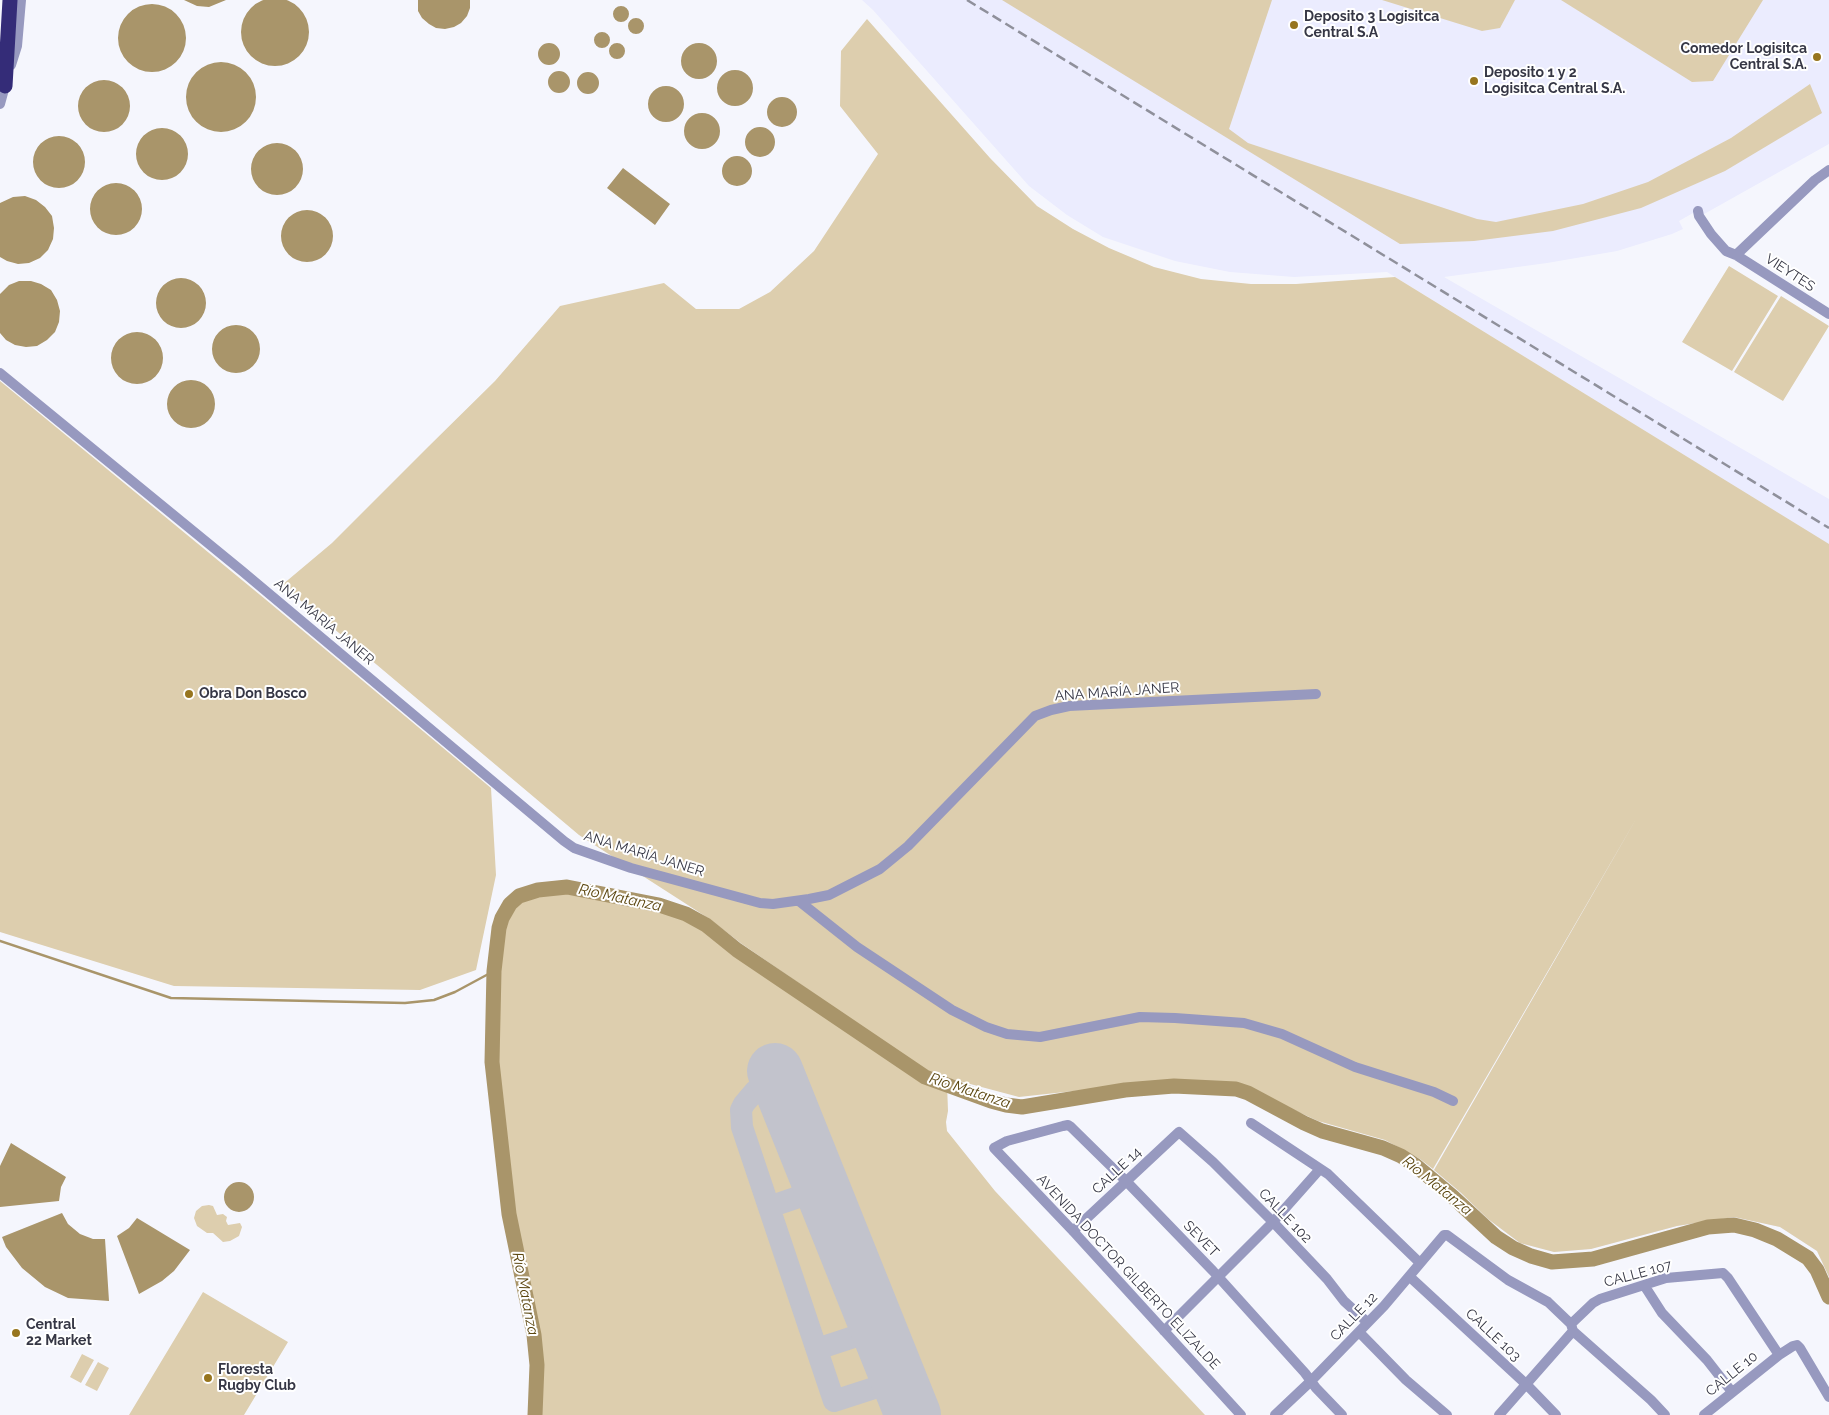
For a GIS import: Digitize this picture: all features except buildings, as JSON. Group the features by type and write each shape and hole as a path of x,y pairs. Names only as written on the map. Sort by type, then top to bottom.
{"highway":[{"path":"5,86 10,0"}],"street":[{"path":"0,104 17,46 21,0"},
{"path":"1736,255 1815,180 1829,170"},
{"name":"VIEYTES","path":"1698,211 1710,234 1726,251 1736,255 1829,314"},
{"name":"ANA MARÍA JANER","path":"0,373 242,571 574,848 632,868 760,903 773,904 829,895 880,869 908,846 1035,716 1069,706 1316,694"},
{"path":"799,900 857,946 952,1010 986,1027 1006,1034 1040,1037 1140,1017 1244,1023 1282,1034 1355,1067 1434,1092 1453,1101"},
{"path":"1251,1123 1336,1181 1420,1263"},
{"name":"SEVET","path":"994,1148 1007,1141 1063,1126 1068,1125 1071,1127 1218,1277 1342,1415"},
{"name":"CALLE 14","path":"1073,1231 1179,1132"},
{"name":"CALLE 102","path":"1179,1132 1213,1162 1327,1279 1344,1301 1367,1322"},
{"name":"AVENIDA DOCTOR GILBERTO ELIZALDE","path":"994,1148 1073,1231 1241,1415"},
{"path":"1164,1331 1272,1222 1320,1169"},
{"name":"CALLE 12","path":"1275,1415 1311,1381 1410,1278 1442,1236 1447,1235 1508,1280 1548,1302 1572,1327"},
{"name":"CALLE 107","path":"1499,1415 1527,1385 1593,1303 1600,1299 1666,1278 1723,1274 1728,1278 1779,1355"},
{"name":"CALLE 103","path":"1410,1278 1527,1385 1556,1415"},
{"path":"1644,1285 1662,1313 1707,1360 1732,1392"},
{"path":"1572,1327 1665,1415"},
{"path":"1359,1332 1406,1380 1447,1415"},
{"path":"1779,1355 1797,1345 1829,1398"},
{"name":"CALLE 10","path":"1704,1415 1779,1355"}],"shaded area":[{"path":"268,-2 282,-2 294,3 304,13 309,25 309,39 304,51 294,61 282,66 268,66 256,61 246,51 241,39 241,25 246,13 256,3"},
{"path":"184,0 226,0 209,7 197,6"},
{"path":"418,0 470,0 470,8 467,16 461,23 445,29 436,28 422,18 418,11"},
{"path":"862,0 1829,0 1829,144 1697,218 1693,213 1679,221 1683,229 1672,234 1617,251 1444,277 1829,499 1829,1277 1817,1251 1780,1227 1734,1217 1677,1226 1591,1249 1554,1252 1520,1243 1488,1219 1434,1170 1804,529 1387,272 1294,277 1230,272 1175,261 1103,237 1067,215 1029,186 873,10"},
{"path":"1002,0 1272,0 1229,129 1248,143 1477,219 1496,222 1583,204 1648,182 1731,138 1810,84 1822,113 1725,171 1641,208 1553,231 1474,241 1400,244"},
{"path":"1382,0 1515,0 1500,28 1482,31"},
{"path":"1561,0 1763,0 1713,81 1692,82"},
{"path":"152,4 165,7 176,14 183,25 186,38 183,51 176,62 165,69 152,72 139,69 128,62 121,51 118,38 121,25 128,14 139,7"},
{"path":"621,6 627,8 629,14 627,20 621,22 615,20 613,14 615,8"},
{"path":"636,18 642,20 644,26 642,32 636,34 630,32 628,26 630,20"},
{"path":"867,19 990,158 1037,206 1073,229 1109,248 1154,267 1201,279 1251,284 1296,284 1395,277 1829,544 1829,1277 1817,1251 1780,1227 1734,1217 1677,1226 1591,1249 1554,1252 1520,1243 1488,1219 1434,1170 1639,814 1433,1169 1420,1159 1385,1140 1318,1121 1240,1085 1174,1083 1019,1097 929,1073 742,944 708,918 579,835 282,585 332,543 495,381 560,306 664,283 696,309 739,309 770,292 814,251 878,154 840,106 841,51"},
{"path":"602,32 608,34 610,40 608,46 602,48 596,46 594,40 596,34"},
{"path":"549,43 557,46 560,54 557,62 549,65 541,62 538,54 541,46"},
{"path":"617,43 623,45 625,51 623,57 617,59 611,57 609,51 611,45"},
{"path":"699,43 712,48 717,61 712,74 699,79 686,74 681,61 686,48"},
{"path":"221,62 240,68 250,78 256,97 250,116 240,126 221,132 202,126 192,116 186,97 192,78 202,68"},
{"path":"735,70 748,75 753,88 748,101 735,106 722,101 717,88 722,75"},
{"path":"559,71 567,74 570,82 567,90 559,93 551,90 548,82 551,74"},
{"path":"588,72 596,75 599,83 596,91 588,94 580,91 577,83 580,75"},
{"path":"99,80 109,80 123,87 130,101 130,111 123,125 109,132 99,132 89,128 82,121 78,111 78,101 82,91 89,84"},
{"path":"666,86 673,87 679,91 683,97 683,111 679,117 673,121 666,122 659,121 653,117 649,111 648,104 649,97 653,91 659,87"},
{"path":"782,97 793,101 797,112 793,123 782,127 771,123 767,112 771,101"},
{"path":"702,113 709,114 715,118 719,124 719,138 715,144 709,148 702,149 695,148 689,144 685,138 684,131 685,124 689,118 695,114"},
{"path":"760,127 771,131 775,142 771,153 760,157 749,153 745,142 749,131"},
{"path":"157,128 167,128 181,135 188,149 188,159 181,173 167,180 157,180 147,176 140,169 136,159 136,149 140,139 147,132"},
{"path":"59,136 73,140 81,148 85,162 81,176 73,184 59,188 45,184 37,176 33,162 37,148 45,140"},
{"path":"272,143 282,143 296,150 303,164 303,174 296,188 282,195 272,195 262,191 255,184 251,174 251,164 255,154 262,147"},
{"path":"737,156 748,160 752,171 748,182 737,186 726,182 722,171 726,160"},
{"path":"623,168 670,204 655,225 607,188"},
{"path":"111,183 121,183 135,190 142,204 142,214 135,228 121,235 111,235 101,231 94,224 90,214 90,204 94,194 101,187"},
{"path":"25,196 36,200 52,216 53,239 48,250 40,258 29,263 18,264 0,257 0,203 13,197"},
{"path":"302,210 312,210 326,217 333,231 333,241 326,255 312,262 302,262 292,258 285,251 281,241 281,231 285,221 292,214"},
{"path":"1729,266 1778,296 1732,371 1682,342"},
{"path":"176,278 186,278 199,285 206,298 206,308 199,321 186,328 176,328 167,324 160,317 156,308 156,298 160,289 167,282"},
{"path":"19,281 31,281 41,284 51,290 57,300 60,311 59,322 55,332 37,346 15,345 6,340 0,333 0,294 9,285"},
{"path":"1781,296 1829,326 1783,401 1734,372"},
{"path":"231,325 241,325 250,329 256,335 259,340 259,358 250,369 241,373 231,373 222,369 216,363 212,354 212,344 216,335 222,329"},
{"path":"137,332 147,334 155,340 161,348 163,358 161,368 155,376 147,382 137,384 127,382 119,376 113,368 111,358 113,348 119,340 127,334"},
{"path":"186,380 196,380 208,387 215,399 215,409 208,421 196,428 186,428 178,424 171,417 167,409 167,399 171,391 178,384"},
{"name":"Obra Don Bosco","path":"0,381 491,788 496,875 476,970 420,990 174,986 0,932"},
{"path":"567,887 659,905 686,914 706,925 737,950 925,1077 947,1084 947,1131 995,1191 1205,1415 535,1415 537,1365 534,1335 509,1214 492,1062 494,971 499,928 510,904 519,896 538,890"},
{"path":"11,1143 66,1177 61,1187 59,1201 0,1207 0,1166"},
{"path":"239,1182 250,1186 254,1197 250,1208 239,1212 228,1208 224,1197 228,1186"},
{"path":"202,1206 213,1206 217,1215 223,1214 227,1217 228,1225 240,1223 242,1227 239,1236 230,1241 223,1242 213,1233 207,1233 197,1226 194,1218 196,1211"},
{"path":"62,1213 68,1224 80,1234 93,1239 105,1239 109,1301 68,1298 45,1287 22,1268 6,1247 2,1237"},
{"path":"137,1218 190,1250 174,1271 162,1281 139,1294 117,1236 129,1228"},
{"name":"Floresta Rugby Club","path":"203,1292 288,1342 244,1415 129,1415"},
{"path":"82,1354 94,1360 81,1383 70,1377"},
{"path":"98,1362 109,1368 97,1391 85,1385"}],"waterway":[{"name":"Río Matanza","path":"535,1415 537,1365 534,1335 509,1214 492,1062 494,971 499,928 510,904 519,896 538,890 567,887 659,905 686,914 706,925 737,950 925,1077 991,1101 1022,1107 1125,1090 1174,1086 1236,1089 1248,1093 1322,1131 1383,1148 1401,1156 1415,1165 1453,1197 1496,1237 1513,1248 1531,1256 1552,1262 1593,1259 1708,1227 1734,1225 1755,1230 1777,1239 1808,1258 1817,1270 1829,1297"},
{"path":"0,941 171,998 405,1003 434,1000 455,992 494,971"}],"taxiway":[{"path":"778,1079 755,1091 744,1104 741,1110 742,1127 834,1401 899,1380"},
{"path":"769,1207 822,1189"},
{"path":"817,1349 878,1329"}],"runway":[{"path":"775,1071 913,1415"}],"railway":[{"path":"967,0 1829,528"}],"place":[{"name":"Deposito 3 Logisitca Central S.A","path":"1294,25"},
{"name":"Comedor Logisitca Central S.A.","path":"1817,57"},
{"name":"Deposito 1 y 2 Logisitca Central S.A.","path":"1474,81"},
{"name":"Obra Don Bosco","path":"189,694"},
{"name":"Central 22 Market","path":"16,1333"},
{"name":"Floresta Rugby Club","path":"208,1378"}]}
